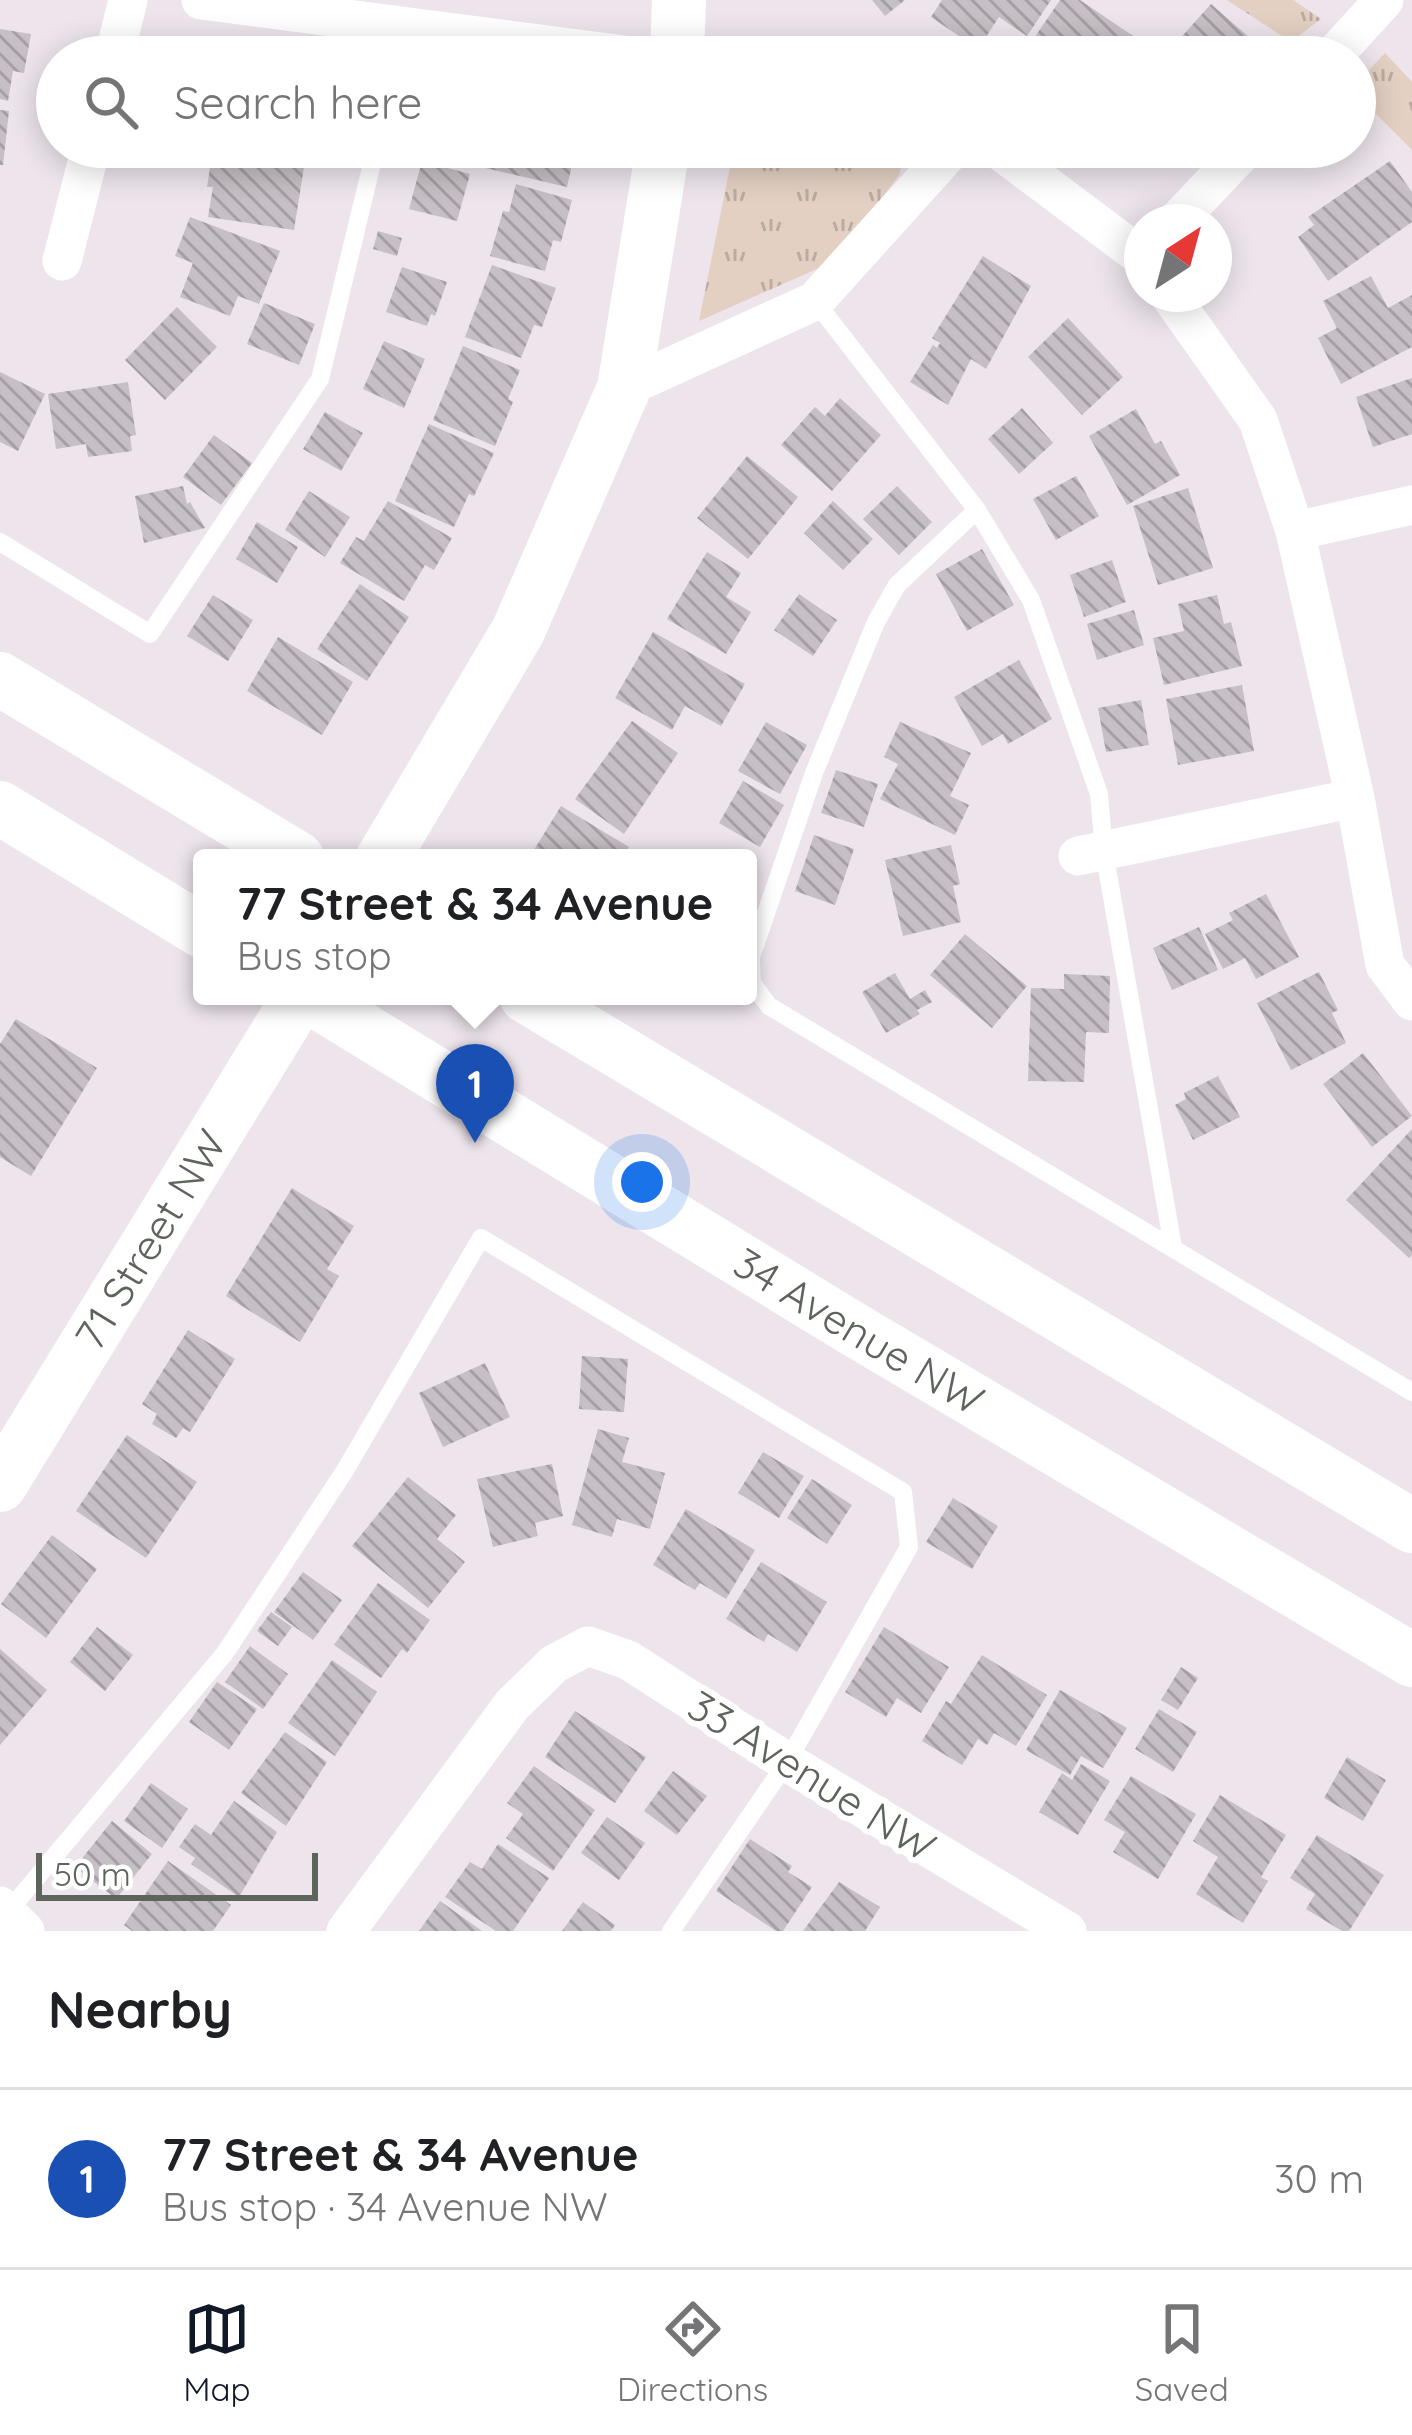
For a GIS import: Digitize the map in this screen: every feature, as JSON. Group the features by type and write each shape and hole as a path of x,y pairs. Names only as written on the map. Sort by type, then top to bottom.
{"main road":[{"path":"678,36 679,0"},
{"path":"388,849 518,632 624,388 660,168"},
{"path":"0,679 282,849"},
{"path":"0,808 193,926"},
{"name":"71 Street NW","path":"0,1485 298,1005"},
{"name":"34 Avenue NW","path":"319,1005 1412,1660"},
{"path":"541,1005 1412,1526"}],"street":[{"path":"119,36 128,0"},
{"path":"201,0 373,36"},
{"path":"1351,36 1384,0"},
{"path":"62,261 86,168"},
{"path":"624,388 815,302 934,168"},
{"path":"1023,168 1124,243"},
{"path":"1193,204 1227,168"},
{"path":"1182,312 1258,420 1295,530 1355,798 1385,965 1412,1001"},
{"path":"1295,530 1412,505"},
{"path":"1091,853 1355,798"},
{"name":"33 Avenue NW","path":"346,1931 512,1705 554,1664 588,1646 628,1660 1067,1931"}],"lane":[{"path":"0,542 150,634 320,379 371,168"},
{"path":"815,302 976,510 1031,600 1099,794 1091,853 1173,1247"},
{"path":"757,939 814,773 876,622 897,585 976,510"},
{"path":"757,990 769,1006 1412,1392"},
{"path":"10,1917 225,1653 344,1472 481,1238 904,1492 909,1547 787,1762 671,1931"}],"green space":[{"path":"1227,0 1293,0 1321,19 1299,36 1282,36"},
{"path":"1385,53 1412,82 1412,150 1376,114 1376,63"},
{"path":"730,168 901,168 835,261 699,321"}],"building":[{"path":"872,0 905,0 885,16"},
{"path":"942,0 1051,0 1027,36 999,17 987,36 959,36 931,17"},
{"path":"1060,0 1080,0 1133,36 1035,36"},
{"path":"1211,4 1248,36 1182,36"},
{"path":"0,29 31,34 24,73 13,71 8,101 0,99"},
{"path":"0,110 9,111 3,165 0,165"},
{"path":"1390,161 1412,192 1412,222 1328,281 1298,237 1314,225 1308,217"},
{"path":"210,168 304,168 294,230 208,217 213,187 207,187"},
{"path":"420,168 470,174 457,221 409,209"},
{"path":"485,168 571,168 567,187"},
{"path":"516,184 572,200 561,242 553,240 545,271 490,256"},
{"path":"190,217 280,251 259,304 238,296 230,316 180,297 193,263 175,256"},
{"path":"378,231 402,238 397,256 373,249"},
{"path":"983,256 1031,286 986,369 971,359 948,405 910,382 933,345 937,348 940,343 932,338"},
{"path":"492,265 556,288 542,327 534,325 521,358 465,337"},
{"path":"402,267 447,282 427,326 386,312"},
{"path":"1371,276 1388,308 1412,295 1412,347 1341,384 1318,338 1337,328 1323,301"},
{"path":"264,303 315,324 299,365 247,344"},
{"path":"177,307 217,347 165,400 125,360"},
{"path":"1068,318 1123,377 1082,415 1028,357"},
{"path":"384,341 425,359 404,408 363,389"},
{"path":"463,346 520,370 495,446 433,420"},
{"path":"0,372 45,394 18,451 0,442"},
{"path":"1412,378 1412,434 1373,447 1356,397"},
{"path":"128,382 136,435 130,436 132,451 88,457 86,444 56,449 48,394"},
{"path":"840,398 881,435 832,491 781,445 815,407 825,416"},
{"path":"1022,408 1053,443 1019,474 988,439"},
{"path":"1136,409 1155,444 1161,441 1180,475 1127,505 1089,436"},
{"path":"325,412 363,433 341,471 303,449"},
{"path":"429,424 494,453 454,527 395,501"},
{"path":"214,435 252,463 221,505 183,477"},
{"path":"747,456 798,497 748,559 697,518"},
{"path":"1076,476 1099,516 1056,540 1033,499"},
{"path":"183,486 187,504 205,528 144,543 135,496"},
{"path":"897,486 932,522 899,555 863,519"},
{"path":"1188,488 1213,568 1158,585 1133,506"},
{"path":"309,491 350,517 325,557 285,530"},
{"path":"388,501 452,538 434,570 425,565 404,601 340,563 356,537 364,541"},
{"path":"833,501 873,539 843,570 804,533"},
{"path":"257,522 298,547 277,583 236,559"},
{"path":"982,549 1014,605 967,631 936,574"},
{"path":"707,552 741,573 726,597 751,612 726,654 667,619"},
{"path":"1112,560 1126,602 1084,617 1070,575"},
{"path":"360,584 409,617 367,681 317,649"},
{"path":"799,594 837,620 813,656 774,630"},
{"path":"213,595 253,620 228,661 187,636"},
{"path":"1217,595 1224,624 1231,622 1242,666 1164,685 1153,638 1184,631 1178,604"},
{"path":"1134,610 1144,645 1097,660 1087,624"},
{"path":"653,632 745,684 721,726 685,706 672,730 615,698"},
{"path":"278,637 353,682 322,735 247,691"},
{"path":"1019,660 1052,719 1008,744 1003,734 982,746 954,697"},
{"path":"1242,685 1254,751 1178,765 1166,699"},
{"path":"1141,700 1149,745 1106,752 1098,708"},
{"path":"632,721 678,753 624,834 575,799"},
{"path":"766,722 807,745 780,794 738,771"},
{"path":"900,722 971,753 950,796 969,805 955,835 880,799 898,764 884,757"},
{"path":"836,770 878,784 864,827 821,813"},
{"path":"743,781 784,805 760,847 719,823"},
{"path":"561,806 629,847 628,849 535,849"},
{"path":"814,835 854,849 835,905 795,891"},
{"path":"951,845 960,884 953,886 961,922 903,936 885,860"},
{"path":"1266,894 1299,957 1256,979 1245,958 1223,969 1205,934 1233,920 1229,913"},
{"path":"1199,927 1218,970 1172,990 1153,948"},
{"path":"965,934 1027,986 992,1028 930,975"},
{"path":"1319,972 1338,1010 1332,1013 1346,1043 1291,1070 1257,1003"},
{"path":"895,973 910,999 925,990 932,1002 886,1033 862,992"},
{"path":"1064,974 1110,976 1109,1033 1086,1032 1084,1082 1028,1081 1031,988 1064,989"},
{"path":"16,1019 97,1068 31,1176 0,1157 0,1044"},
{"path":"1363,1053 1412,1116 1372,1147 1323,1084"},
{"path":"1218,1076 1240,1117 1193,1140 1175,1105 1186,1099 1184,1093"},
{"path":"1412,1129 1412,1255 1409,1258 1346,1200"},
{"path":"292,1188 354,1226 327,1269 339,1276 300,1342 226,1296"},
{"path":"188,1330 235,1359 190,1432 183,1428 176,1438 152,1424 157,1414 142,1404"},
{"path":"582,1356 628,1359 624,1412 579,1409"},
{"path":"485,1363 510,1417 443,1447 419,1393"},
{"path":"598,1429 629,1438 622,1462 665,1473 650,1529 617,1519 612,1537 572,1525"},
{"path":"127,1435 197,1482 146,1558 76,1511"},
{"path":"763,1452 804,1476 779,1518 738,1493"},
{"path":"552,1464 563,1516 535,1523 538,1536 493,1547 477,1479"},
{"path":"408,1477 456,1515 437,1539 465,1562 428,1608 352,1546"},
{"path":"812,1479 852,1505 827,1544 787,1518"},
{"path":"953,1498 998,1526 972,1569 926,1542"},
{"path":"686,1509 755,1550 726,1599 700,1583 695,1590 653,1565"},
{"path":"52,1535 97,1569 46,1638 1,1604"},
{"path":"761,1562 827,1602 797,1652 768,1634 764,1642 726,1619"},
{"path":"303,1572 342,1600 313,1640 274,1612"},
{"path":"378,1583 430,1620 407,1653 402,1649 381,1678 334,1645"},
{"path":"271,1612 292,1627 278,1646 257,1631"},
{"path":"97,1627 133,1655 105,1691 70,1662"},
{"path":"884,1627 949,1667 921,1713 897,1698 886,1717 845,1692"},
{"path":"250,1646 288,1674 263,1709 225,1682"},
{"path":"0,1649 47,1690 0,1745"},
{"path":"982,1655 1047,1695 1016,1746 994,1733 987,1745 978,1739 962,1765 922,1741"},
{"path":"332,1660 377,1692 335,1756 288,1723"},
{"path":"1181,1667 1198,1678 1178,1710 1161,1700"},
{"path":"217,1682 257,1709 229,1750 189,1722"},
{"path":"1060,1690 1127,1728 1103,1768 1081,1756 1070,1775 1026,1750"},
{"path":"1159,1709 1197,1732 1173,1772 1135,1749"},
{"path":"575,1711 646,1757 615,1803 545,1757"},
{"path":"285,1732 327,1762 286,1826 241,1793"},
{"path":"1347,1757 1386,1780 1363,1821 1324,1798"},
{"path":"1081,1764 1110,1781 1078,1835 1039,1812 1062,1773 1072,1780"},
{"path":"534,1766 595,1810 553,1871 506,1838 523,1814 507,1803"},
{"path":"673,1771 707,1796 677,1835 644,1811"},
{"path":"1131,1776 1196,1814 1158,1879 1113,1852 1125,1832 1104,1820"},
{"path":"151,1783 188,1809 162,1848 124,1821"},
{"path":"1220,1795 1286,1835 1261,1877 1268,1881 1243,1923 1196,1894 1218,1857 1193,1841"},
{"path":"234,1801 277,1832 239,1897 191,1864 195,1858 179,1847 195,1824 211,1835"},
{"path":"607,1817 645,1843 619,1880 581,1853"},
{"path":"112,1821 152,1854 116,1899 75,1867"},
{"path":"1317,1835 1384,1875 1349,1931 1306,1909 1315,1894 1290,1878"},
{"path":"750,1839 792,1866 788,1872 812,1887 783,1931 716,1891"},
{"path":"498,1844 549,1878 513,1931 496,1931 445,1897 470,1862 482,1869"},
{"path":"168,1861 231,1905 213,1931 132,1931 124,1925"},
{"path":"839,1882 880,1907 865,1931 803,1931"},
{"path":"440,1901 482,1931 419,1931"},
{"path":"583,1902 615,1925 611,1931 562,1931"}],"place":[{"name":"77 Street & 34 Avenue","path":"475,1143"}]}
